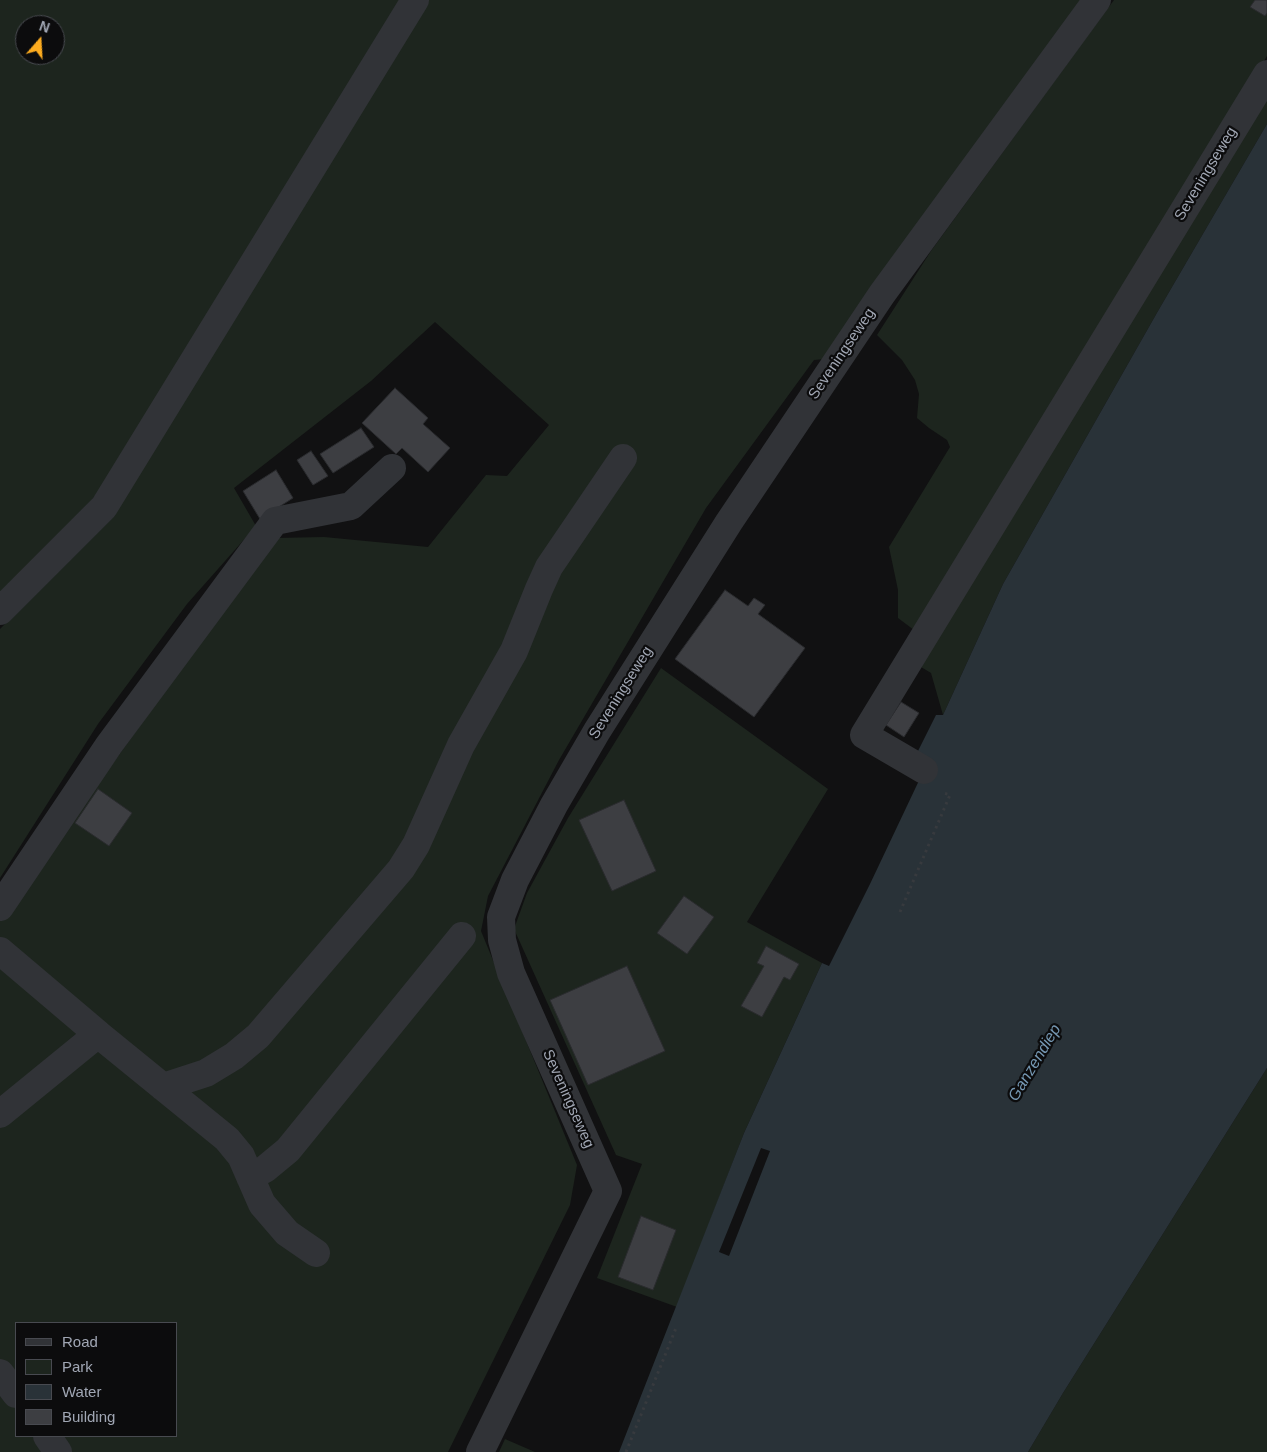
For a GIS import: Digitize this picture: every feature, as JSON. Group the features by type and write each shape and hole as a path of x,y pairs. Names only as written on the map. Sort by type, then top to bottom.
{"street":[{"path":"0,611 104,507 414,0"},
{"name":"Seveningseweg","path":"480,1452 608,1191 511,973 502,940 501,917 515,880 554,805 597,731 729,522 882,294 1097,0"},
{"name":"Seveningseweg","path":"924,770 864,735 1267,74"},
{"path":"163,1087 206,1073 234,1056 258,1036 401,869 416,845 461,745 514,651 549,567 622,458"},
{"path":"0,907 109,745 275,521 351,506 392,468"},
{"path":"250,1177 265,1169 288,1150 462,936"},
{"path":"0,951 227,1139 241,1156 262,1204 288,1233 316,1253"},
{"path":"0,1114 98,1034"},
{"path":"0,1373 15,1393"},
{"path":"47,1437 58,1452"}],"path":[{"path":"900,912 950,795 942,792"},
{"path":"626,1452 676,1328"}],"green space":[{"path":"0,0 403,0 105,485 74,520 0,596"},
{"path":"425,0 1081,0 825,359 814,360 706,508 559,760 488,896 481,931 577,1165 570,1205 448,1452 0,1452 0,919 276,538 324,537 428,547 486,475 507,476 549,425 435,322 371,381 234,488 256,526 187,604 98,724 0,878 0,629 90,539"},
{"path":"1114,0 1267,0 1267,56 918,633 898,618 898,590 889,547 950,447 947,440 917,418 919,394 915,380 902,360 877,335 931,251"},
{"path":"1267,84 1267,124 1003,584 943,715 931,673 921,667"},
{"path":"661,668 828,789 747,922 822,963 744,1133 677,1307 597,1278 642,1164 616,1155 514,929 527,893 568,818"},
{"path":"1267,1068 1267,1452 1028,1452 1063,1393"},
{"path":"505,1439 535,1452 499,1452"}],"water":[{"name":"Ganzendiep","path":"1267,124 1267,1068 1028,1452 619,1452 744,1133 822,963 829,966 924,770 916,755 936,715 943,715 1003,584"}],"pier":[{"path":"761,1148 770,1151 729,1256 719,1252"}],"building":[{"path":"1255,0 1267,0 1267,13 1265,16 1250,7"},
{"path":"395,388 428,418 423,424 450,448 428,472 402,448 396,454 362,423"},
{"path":"361,428 374,447 333,473 320,454"},
{"path":"311,451 328,476 313,485 297,460"},
{"path":"276,470 293,498 260,519 243,491"},
{"path":"725,590 748,606 754,598 765,605 758,614 805,648 754,717 675,659"},
{"path":"901,702 919,713 904,737 886,725"},
{"path":"98,789 132,813 109,846 75,823"},
{"path":"624,800 656,871 612,891 579,820"},
{"path":"684,896 714,917 687,954 657,933"},
{"path":"766,946 799,964 790,980 784,977 762,1017 741,1006 764,966 757,963"},
{"path":"627,966 665,1051 588,1085 550,1000"},
{"path":"641,1216 676,1230 653,1290 618,1277"}]}
